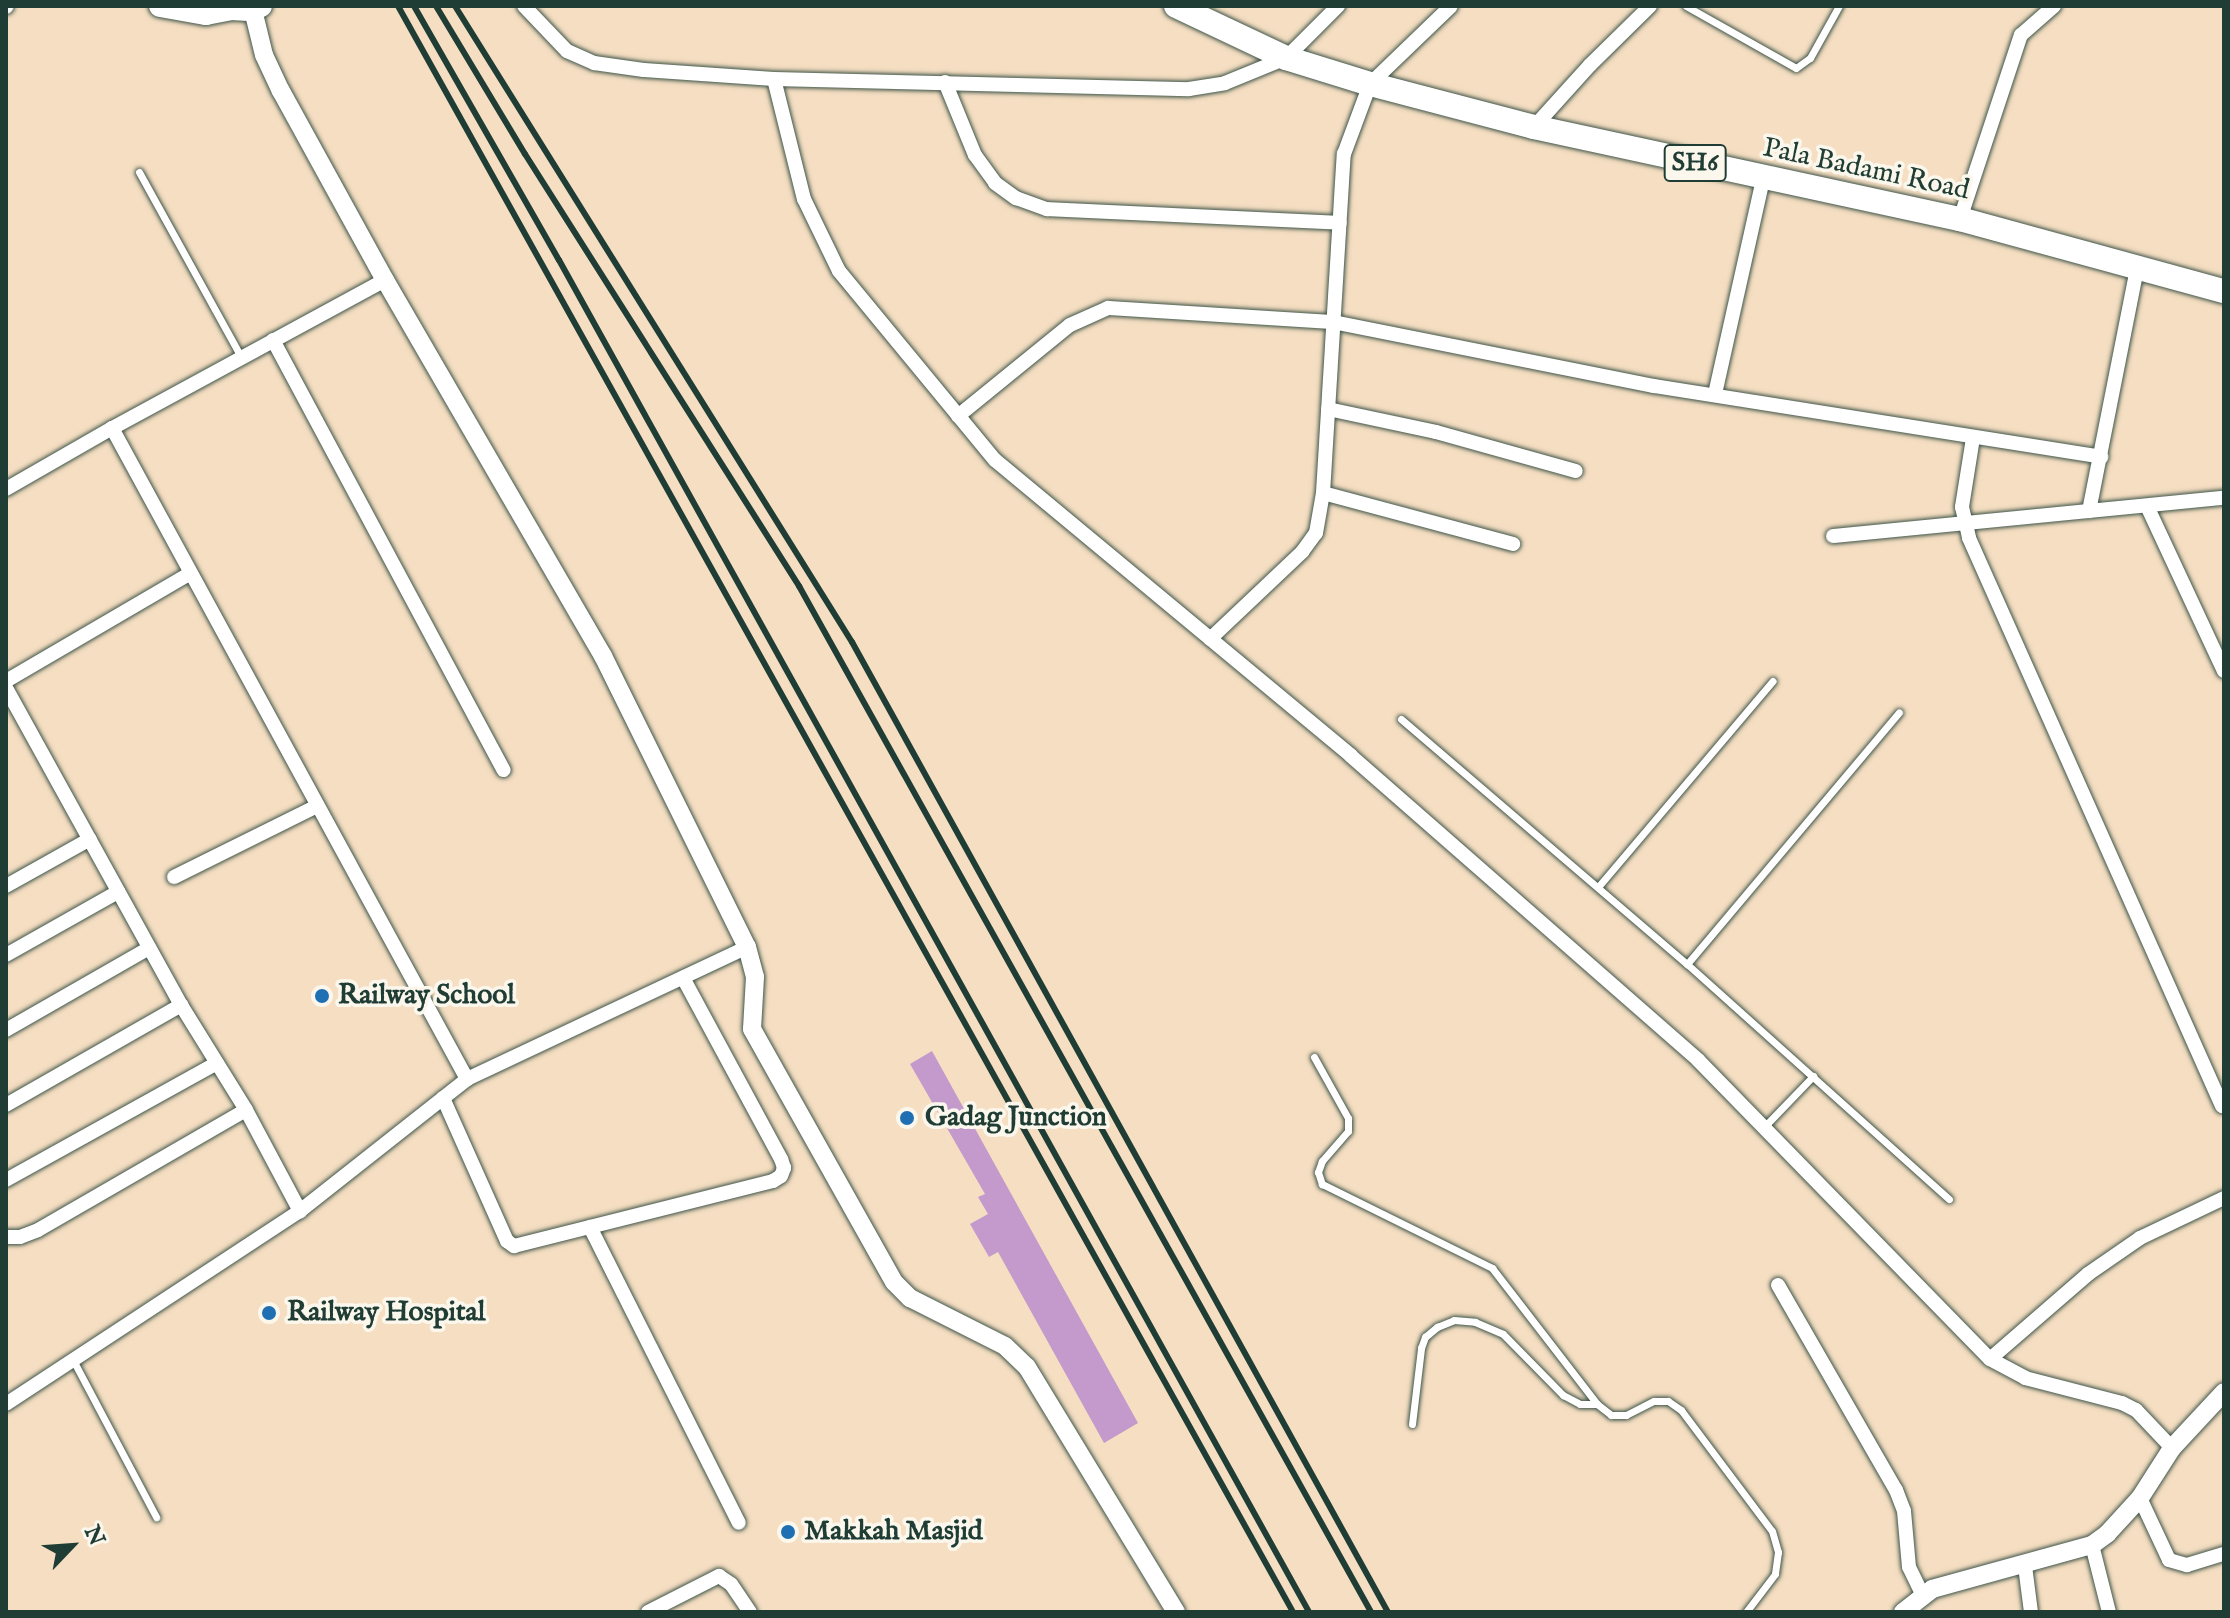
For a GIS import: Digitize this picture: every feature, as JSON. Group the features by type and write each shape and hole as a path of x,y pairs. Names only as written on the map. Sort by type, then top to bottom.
{"main road":[{"path":"160,6 206,14 243,8"},
{"name":"Pala Badami Road","path":"1185,8 1286,58 1370,84 1534,127 1763,179 1960,219 2224,291"}],"street":[{"path":"524,6 567,51 594,63 774,79 1189,89 1225,83 1286,58 1338,6"},
{"path":"1210,639 1302,552 1316,533 1323,493 1344,154 1370,84 1451,6"},
{"path":"1534,127 1590,65 1650,6"},
{"path":"1960,219 2021,35 2054,6"},
{"path":"243,8 281,91 385,280 603,656 747,947 755,977 752,1029 894,1282 910,1298 1005,1346 1027,1367 1176,1612"},
{"path":"774,79 804,199 839,271 995,460 1351,756 1698,1060 1990,1359 2025,1378 2122,1403 2136,1410 2172,1448"},
{"path":"945,82 975,155 995,183 1016,198 1047,209 1340,223"},
{"path":"1715,394 1763,179"},
{"path":"2089,511 2137,268"},
{"path":"6,489 385,280"},
{"path":"958,416 1070,325 1108,308 1333,322 1654,386 2101,457"},
{"path":"273,340 504,770"},
{"path":"1328,409 1436,432 1576,471"},
{"path":"112,428 467,1079"},
{"path":"1973,438 1962,507 1964,523 2222,1106"},
{"path":"1323,493 1513,544"},
{"path":"1833,536 2224,498"},
{"path":"2147,506 2224,671"},
{"path":"6,681 189,574"},
{"path":"6,688 181,1005 246,1110 300,1211"},
{"path":"174,877 317,806"},
{"path":"6,886 90,839"},
{"path":"6,955 118,892"},
{"path":"6,1404 300,1211 467,1079 747,947"},
{"path":"6,1030 149,948"},
{"path":"443,1098 507,1241 514,1246 773,1181 781,1176 784,1168 683,978"},
{"path":"6,1105 181,1005"},
{"path":"6,1180 217,1063"},
{"path":"6,1237 38,1230 246,1110"},
{"path":"1990,1359 2088,1274 2140,1238 2224,1198"},
{"path":"590,1227 739,1523"},
{"path":"1778,1285 1901,1500 1909,1567 1922,1594"},
{"path":"1903,1612 1922,1594 2092,1545 2107,1534 2140,1498 2172,1448 2224,1392"},
{"path":"2140,1498 2169,1560 2187,1565 2224,1554"},
{"path":"2092,1545 2109,1612"},
{"path":"2025,1566 2031,1612"},
{"path":"648,1612 719,1576 731,1584 750,1612"}],"lane":[{"path":"1686,6 1796,68 1810,58 1839,6"},
{"path":"139,172 241,357"},
{"path":"1598,887 1773,681"},
{"path":"1687,964 1899,712"},
{"path":"1401,719 1687,964 1949,1199"},
{"path":"1314,1057 1348,1118 1348,1131 1322,1161 1318,1172 1322,1184 1492,1268 1597,1404 1611,1415 1626,1415 1654,1401 1668,1401 1681,1410 1772,1531 1778,1552 1775,1574 1746,1612"},
{"path":"1764,1127 1813,1076"},
{"path":"1412,1424 1416,1374 1425,1337 1437,1327 1454,1320 1475,1322 1503,1334 1563,1395 1580,1404 1597,1404"},
{"path":"73,1360 156,1517"}],"building":[{"path":"932,1051 1138,1423 1104,1443 998,1252 989,1257 970,1224 988,1214 978,1197 985,1194 910,1064"}],"railway":[{"path":"398,6 1293,1612"},
{"path":"414,6 559,260 1309,1612"},
{"path":"436,6 525,154 799,586 1371,1612"},
{"path":"455,6 852,642 1388,1612"}],"place":[{"name":"Railway School","path":"322,996"},
{"name":"Gadag Junction","path":"907,1118"},
{"name":"Railway Hospital","path":"269,1313"},
{"name":"Makkah Masjid","path":"788,1532"}]}
